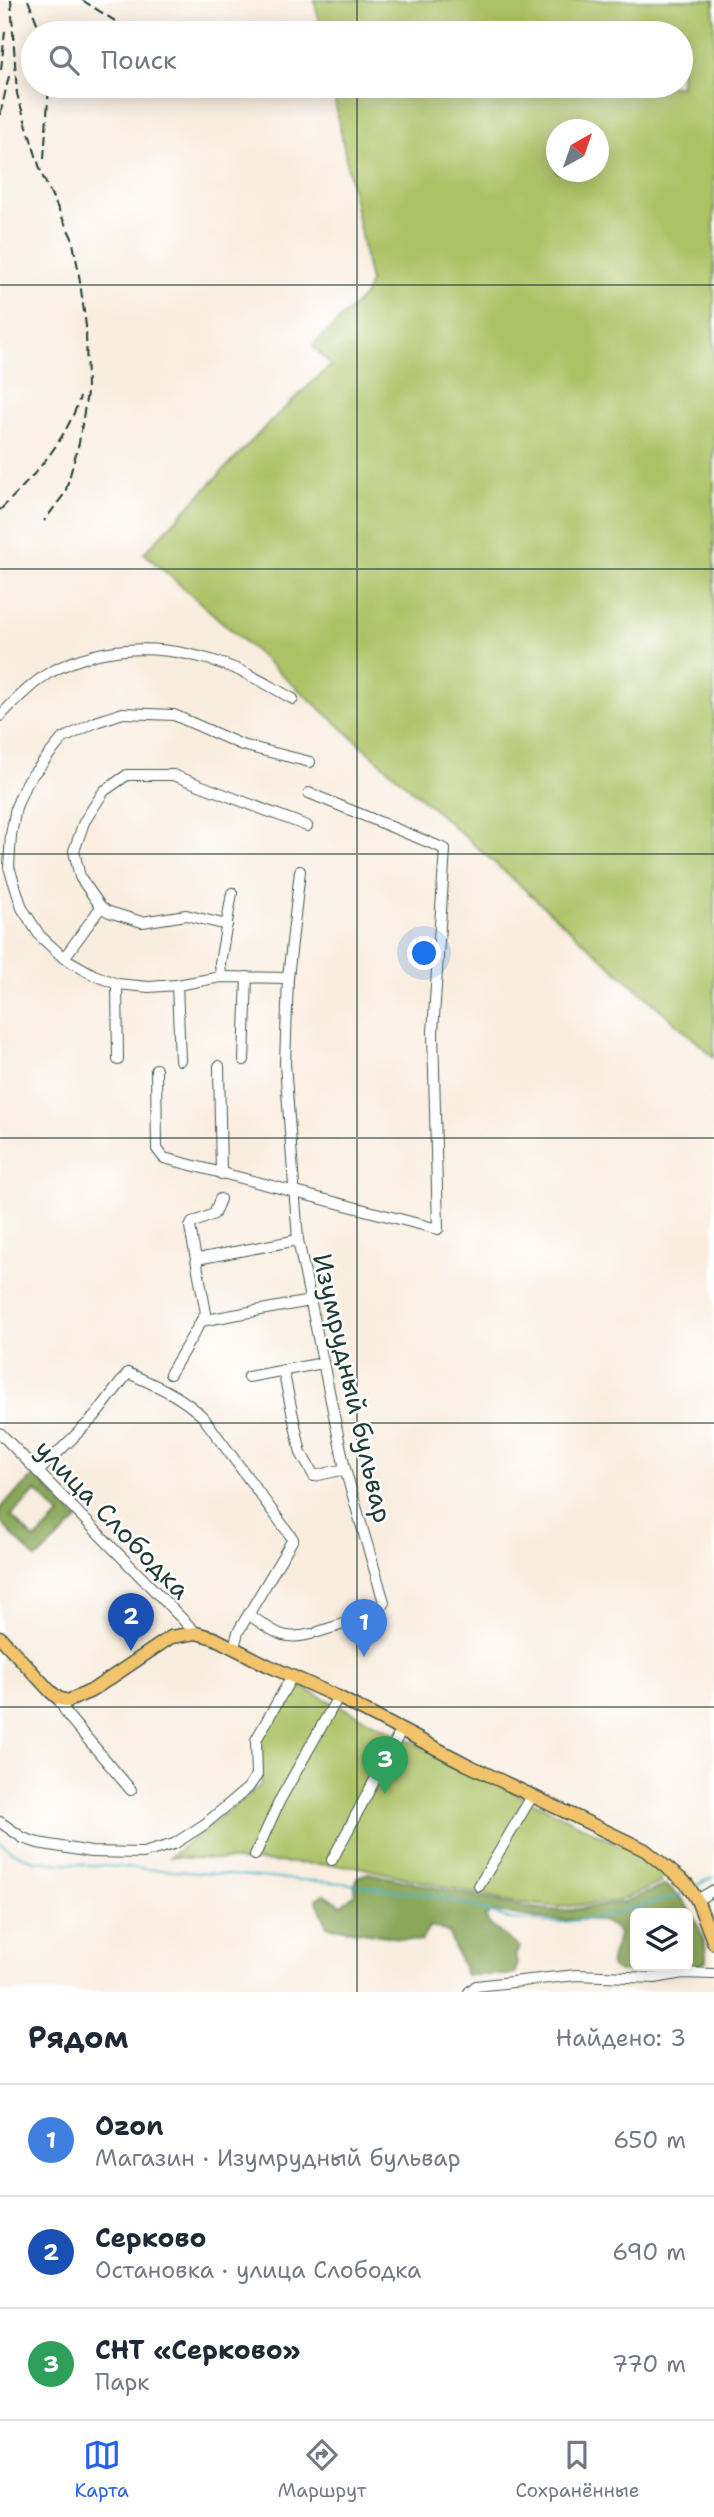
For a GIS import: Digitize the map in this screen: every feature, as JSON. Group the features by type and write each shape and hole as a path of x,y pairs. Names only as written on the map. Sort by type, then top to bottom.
{"main road":[{"path":"0,1637 58,1698 68,1701 79,1697 171,1637 196,1633 214,1638 645,1850 692,1892 714,1943"}],"street":[{"path":"0,716 48,674 88,656 127,649 169,649 205,658 238,669 293,699"},
{"path":"288,978 221,977 149,987 117,984 94,975 64,958 40,936 22,908 9,867 16,807 26,783 62,739 96,722 123,713 174,715 243,745 310,762"},
{"path":"227,925 186,915 142,922 109,912 102,907 80,877 74,851 84,822 104,791 127,775 173,775 307,827"},
{"path":"156,1069 157,1149 164,1158 438,1229 433,1032 445,849 309,793"},
{"name":"Изумрудный бульвар","path":"249,1615 285,1637 295,1639 378,1613 384,1602 345,1469 298,1240 285,1064 288,978 300,871"},
{"path":"221,977 220,964 232,892"},
{"path":"64,958 102,907"},
{"path":"244,1060 247,976"},
{"path":"117,984 118,1060"},
{"path":"177,985 180,1060"},
{"path":"219,1066 221,1174"},
{"path":"170,1374 206,1313 190,1227 192,1223 212,1216 219,1199"},
{"path":"197,1259 298,1240"},
{"path":"201,1321 310,1301"},
{"path":"248,1377 323,1363"},
{"path":"283,1370 301,1453 314,1476 345,1469"},
{"path":"38,1472 95,1416 128,1373 180,1397 203,1418 293,1539 238,1632 234,1647"},
{"name":"улица Слободка","path":"0,1433 196,1633"},
{"path":"0,1822 23,1838 38,1843 91,1852 142,1853 174,1844 205,1824 248,1788 257,1775 256,1740 292,1676"},
{"path":"255,1856 280,1800 338,1697"},
{"path":"58,1698 68,1716 131,1790"},
{"path":"332,1860 401,1731"},
{"path":"479,1886 532,1796"},
{"path":"692,1892 714,1890"},
{"path":"469,1992 476,1986 537,1978 576,1975 655,1978 683,1973 714,1973"}],"green space":[{"path":"314,0 714,0 714,1057 144,553 270,422 331,365 313,346 365,295 370,282 334,98 693,98 693,21 319,21"},
{"path":"35,1475 78,1520 36,1559 0,1522 0,1508","holes":["36,1491 60,1515 35,1540 11,1516"]},
{"path":"293,1683 643,1856 663,1874 660,1883 619,1901 560,1907 513,1902 354,1866 170,1857 261,1785 261,1738"},
{"path":"368,1873 524,1907 561,1911 623,1903 665,1885 681,1898 688,1908 630,1908 630,1971 634,1971 619,1972 611,1967 611,1962 619,1933 605,1922 589,1919 555,1920 493,1912 485,1917 490,1925 520,1948 515,1955 515,1973 466,1975 448,1932 429,1926 421,1942 327,1926 316,1899 324,1894 341,1905 355,1894 355,1884 359,1876"},
{"path":"693,1916 706,1951 706,1961 693,1967"}],"waterway":[{"path":"0,1842 11,1851 35,1861 343,1883 432,1896 509,1919 557,1923 602,1917 684,1892"},
{"path":"695,1886 714,1877"}],"railway":[{"path":"11,0 17,94 42,175 72,238 86,326 87,393 79,443 65,493 44,521"},
{"path":"28,0 36,21"},
{"path":"82,0 115,21"},
{"path":"1,70 5,31"},
{"path":"0,115 9,76"},
{"path":"44,159 48,98"},
{"path":"0,510 36,472 57,444 80,397"}],"place":[{"name":"Серково","path":"131,1651"},
{"name":"Ozon","path":"364,1657"},
{"name":"СНТ «Серково»","path":"385,1794"}]}
